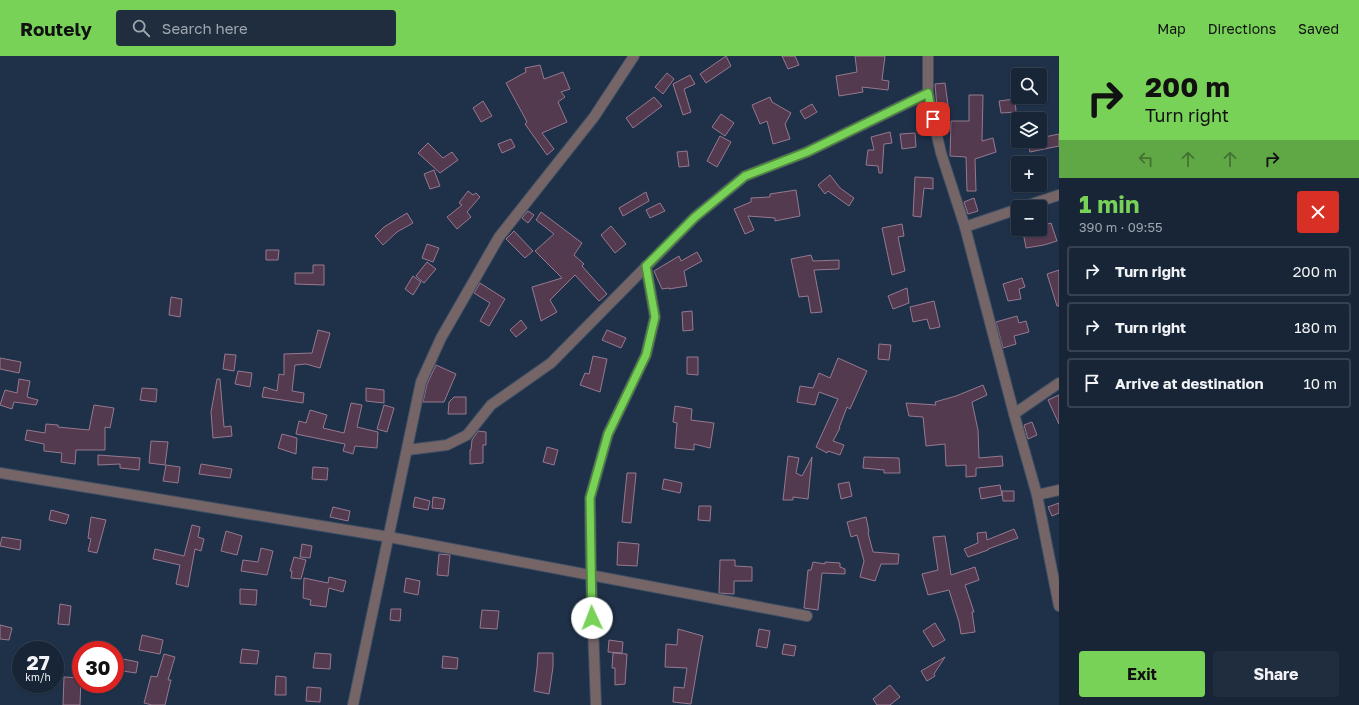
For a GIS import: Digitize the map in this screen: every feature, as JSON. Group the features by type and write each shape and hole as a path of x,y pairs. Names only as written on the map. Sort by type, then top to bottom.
{"street":[{"path":"353,705 421,382 441,338 499,237 594,117 634,56"},
{"path":"928,56 928,93 941,153 965,228 1037,495 1059,606"},
{"path":"407,450 447,445 467,435 492,405 550,363 695,217 745,176 807,152 928,93"},
{"path":"1044,200 1059,195"},
{"path":"965,228 1011,212"},
{"path":"596,705 591,575 590,498 608,434 646,355 655,317 646,266"},
{"path":"1014,414 1059,384"},
{"path":"0,473 389,537 807,616"},
{"path":"1037,495 1059,490"}],"building":[{"path":"726,56 731,66 706,83 700,74"},
{"path":"782,56 795,56 799,65 788,69"},
{"path":"855,56 885,56 882,80 889,81 888,90 862,87 863,92 839,96 836,76 857,72"},
{"path":"540,65 544,79 563,72 570,89 561,92 565,97 558,102 567,122 542,133 554,149 547,155 525,124 527,122 506,83 526,72 525,68"},
{"path":"667,73 674,79 663,94 655,87"},
{"path":"690,75 695,84 684,89 691,112 683,115 673,84"},
{"path":"945,83 948,105 937,107 935,84"},
{"path":"969,95 983,95 982,141 993,138 996,152 975,159 976,191 967,191 966,157 950,156 951,121 969,121"},
{"path":"654,97 662,106 633,128 626,118"},
{"path":"770,97 772,102 791,113 785,124 790,139 773,144 767,121 760,124 752,105"},
{"path":"1011,100 1011,104 1015,104 1016,112 1001,113 999,101"},
{"path":"483,101 492,116 481,122 473,108"},
{"path":"812,104 817,112 805,119 800,111"},
{"path":"721,114 734,123 725,136 712,127"},
{"path":"890,132 892,143 884,144 882,173 879,173 878,166 866,165 868,150 874,150 871,137"},
{"path":"915,133 916,147 902,149 900,134"},
{"path":"1059,134 1059,146 1030,152 1029,148 1047,148 1047,137"},
{"path":"720,136 731,142 717,167 707,161"},
{"path":"511,139 515,147 502,153 498,144"},
{"path":"428,143 443,158 452,152 458,160 440,173 418,153"},
{"path":"687,151 689,166 679,167 677,152"},
{"path":"434,170 440,186 430,189 424,174"},
{"path":"830,175 840,188 854,198 849,206 828,191 825,194 818,185"},
{"path":"915,177 933,178 933,189 924,188 921,217 913,216"},
{"path":"796,190 800,216 775,221 775,218 748,216 754,230 745,234 734,209 751,202 751,198 770,197 770,194"},
{"path":"468,191 473,195 476,193 480,197 467,212 471,217 457,229 447,217 462,205 459,203"},
{"path":"646,192 649,201 623,216 619,208"},
{"path":"974,198 978,211 968,214 964,202"},
{"path":"660,203 665,211 650,218 646,210"},
{"path":"528,211 534,215 528,223 522,218"},
{"path":"541,212 582,243 574,255 584,264 582,266 607,294 599,301 575,275 550,300 557,312 541,321 532,287 562,278 535,251 554,234 536,220"},
{"path":"407,213 413,223 397,232 383,245 375,236 384,227"},
{"path":"1051,223 1057,241 1026,248 1024,236 1047,236 1047,224"},
{"path":"902,224 904,236 898,237 905,271 892,275 882,228"},
{"path":"611,226 626,244 615,253 601,235"},
{"path":"514,231 533,251 525,258 506,239"},
{"path":"427,244 439,248 433,262 422,258"},
{"path":"266,250 279,250 278,260 266,260"},
{"path":"697,252 702,261 684,271 687,286 662,289 654,271 679,256 681,261"},
{"path":"811,255 813,261 839,260 839,269 814,270 822,312 811,313 808,296 799,297 791,259"},
{"path":"427,262 436,269 424,283 416,276"},
{"path":"313,265 324,265 324,285 295,284 295,273 313,273"},
{"path":"1059,270 1059,306 1057,306 1047,274"},
{"path":"413,276 421,282 413,295 405,289"},
{"path":"1022,278 1025,287 1019,289 1021,299 1008,301 1003,284"},
{"path":"480,283 505,299 489,326 480,321 490,303 474,293"},
{"path":"907,288 909,303 893,309 888,296"},
{"path":"171,297 182,299 180,317 169,315"},
{"path":"934,301 940,327 930,329 927,319 913,322 910,307"},
{"path":"692,311 693,330 683,331 682,312"},
{"path":"1017,316 1019,323 1026,321 1029,332 1014,336 1016,344 1003,348 996,322"},
{"path":"521,320 527,328 516,337 510,330"},
{"path":"318,330 330,333 320,368 306,364 295,365 292,391 304,393 303,403 262,397 264,387 277,391 279,374 284,375 284,354 312,353"},
{"path":"607,330 626,338 621,348 602,340"},
{"path":"879,344 891,345 889,360 878,359"},
{"path":"225,354 236,355 234,371 223,369"},
{"path":"593,356 607,359 600,392 580,385 585,373 589,374"},
{"path":"687,357 698,357 698,375 687,374"},
{"path":"0,358 21,362 19,373 0,369"},
{"path":"838,358 867,371 850,409 847,407 840,428 833,441 844,445 840,455 828,451 827,453 816,447 838,399 819,392 815,405 797,402 800,386 813,388 819,373 830,378"},
{"path":"436,365 456,374 444,402 423,402 427,384"},
{"path":"238,371 252,373 250,387 235,384"},
{"path":"19,379 30,381 27,397 38,400 36,405 14,402 12,409 0,405 5,390 17,393"},
{"path":"217,379 220,379 224,427 231,426 232,436 213,438 211,412"},
{"path":"983,385 987,395 972,402 978,430 979,458 1002,456 1003,466 976,468 976,476 966,477 966,465 946,466 945,444 926,446 923,417 909,416 906,403 936,405 935,402 956,396"},
{"path":"142,388 157,389 156,402 140,400"},
{"path":"366,388 384,390 384,403 366,401"},
{"path":"1059,395 1059,424 1048,400"},
{"path":"454,397 466,397 466,414 448,414 449,402"},
{"path":"351,403 362,405 357,427 378,432 377,448 355,446 353,454 343,451 345,444 296,434 299,421 306,423 310,410 327,415 323,428 344,433"},
{"path":"94,405 114,408 110,428 105,427 105,450 76,450 75,464 61,462 62,453 44,451 44,444 25,440 27,430 45,433 46,424 58,425 58,427 89,430"},
{"path":"384,405 394,408 387,432 377,429"},
{"path":"675,406 692,409 691,420 714,423 710,448 694,444 694,450 675,448 677,423 673,422"},
{"path":"1032,422 1037,435 1028,439 1024,425"},
{"path":"478,431 486,432 486,445 483,445 483,463 470,464 472,440"},
{"path":"282,434 297,438 296,454 278,448"},
{"path":"151,441 168,442 165,465 149,463"},
{"path":"547,447 558,450 554,465 543,462"},
{"path":"98,455 140,458 139,470 120,468 120,464 98,465"},
{"path":"788,456 799,458 796,473 802,476 812,457 808,499 793,497 793,500 783,500"},
{"path":"864,457 899,458 900,473 884,473 884,470 863,468"},
{"path":"201,464 232,469 230,478 199,474"},
{"path":"166,465 180,467 178,483 163,481"},
{"path":"313,467 328,468 327,480 312,479"},
{"path":"627,473 636,473 631,523 622,522"},
{"path":"664,479 682,483 680,493 662,489"},
{"path":"849,482 852,496 841,499 838,484"},
{"path":"1000,485 1002,495 981,499 979,488"},
{"path":"1002,491 1014,491 1014,501 1003,501"},
{"path":"415,497 430,501 428,510 413,507"},
{"path":"433,497 445,499 443,509 432,508"},
{"path":"1059,503 1059,513 1052,516 1048,507"},
{"path":"699,506 711,506 710,521 698,520"},
{"path":"333,507 350,511 348,521 330,517"},
{"path":"51,510 69,515 66,524 49,520"},
{"path":"91,517 106,520 97,553 88,551 91,539 88,538"},
{"path":"866,517 873,552 899,554 898,564 881,564 875,581 860,577 864,561 857,535 851,537 847,522"},
{"path":"192,525 200,527 198,537 204,539 201,551 195,549 188,587 176,584 180,565 153,559 155,549 184,556"},
{"path":"1014,529 1018,538 968,557 964,549 978,543 977,533 986,532 987,540"},
{"path":"226,531 242,536 237,555 221,551"},
{"path":"945,536 951,575 975,567 979,580 965,585 974,612 972,612 975,632 961,634 959,622 949,590 928,595 922,574 938,570 933,537"},
{"path":"2,537 21,540 20,550 0,546"},
{"path":"618,542 639,544 637,566 617,565"},
{"path":"302,544 312,546 310,558 300,557"},
{"path":"261,548 273,551 267,575 241,571 243,560 258,562"},
{"path":"439,554 450,555 448,576 437,575"},
{"path":"294,557 306,560 301,579 291,578 292,571 290,571"},
{"path":"720,560 735,560 735,566 752,567 752,581 734,581 734,594 719,593"},
{"path":"813,562 825,564 825,562 840,563 840,567 845,569 845,574 822,573 818,610 804,608 808,570 811,570"},
{"path":"329,577 346,581 343,592 329,588 326,607 310,605 311,600 303,598 304,578 328,583"},
{"path":"406,578 420,581 418,595 404,592"},
{"path":"240,589 257,590 256,605 240,604"},
{"path":"60,604 71,606 69,625 58,624"},
{"path":"391,609 401,609 400,621 390,620"},
{"path":"482,610 499,611 497,629 480,628"},
{"path":"935,623 945,640 933,647 923,631"},
{"path":"0,625 12,628 9,640 0,639"},
{"path":"678,629 703,636 691,704 673,702 674,687 684,688 687,668 665,667 666,644 677,645"},
{"path":"759,629 770,631 767,648 756,646"},
{"path":"142,635 163,640 160,654 139,650"},
{"path":"609,640 623,642 622,653 608,652"},
{"path":"784,644 796,646 794,656 782,654"},
{"path":"242,649 259,651 257,664 240,663"},
{"path":"315,653 331,654 330,669 313,668"},
{"path":"538,653 553,653 553,667 549,694 534,691"},
{"path":"613,653 627,654 625,684 615,685 615,668 612,668"},
{"path":"164,654 175,657 168,680 171,680 165,705 152,705 144,703 151,676 157,677"},
{"path":"443,656 458,658 457,669 442,668"},
{"path":"945,657 934,674 935,676 927,681 921,671"},
{"path":"124,659 138,662 136,673 124,671"},
{"path":"276,676 286,677 286,695 275,695"},
{"path":"64,677 72,677 72,693 80,693 80,705 63,705"},
{"path":"890,685 900,697 890,705 877,705 873,699"},
{"path":"307,687 321,688 320,702 306,701"}],"route":[{"path":"592,618 590,498 608,434 646,355 655,317 646,266 695,217 745,176 807,152 928,93 933,119"}]}
